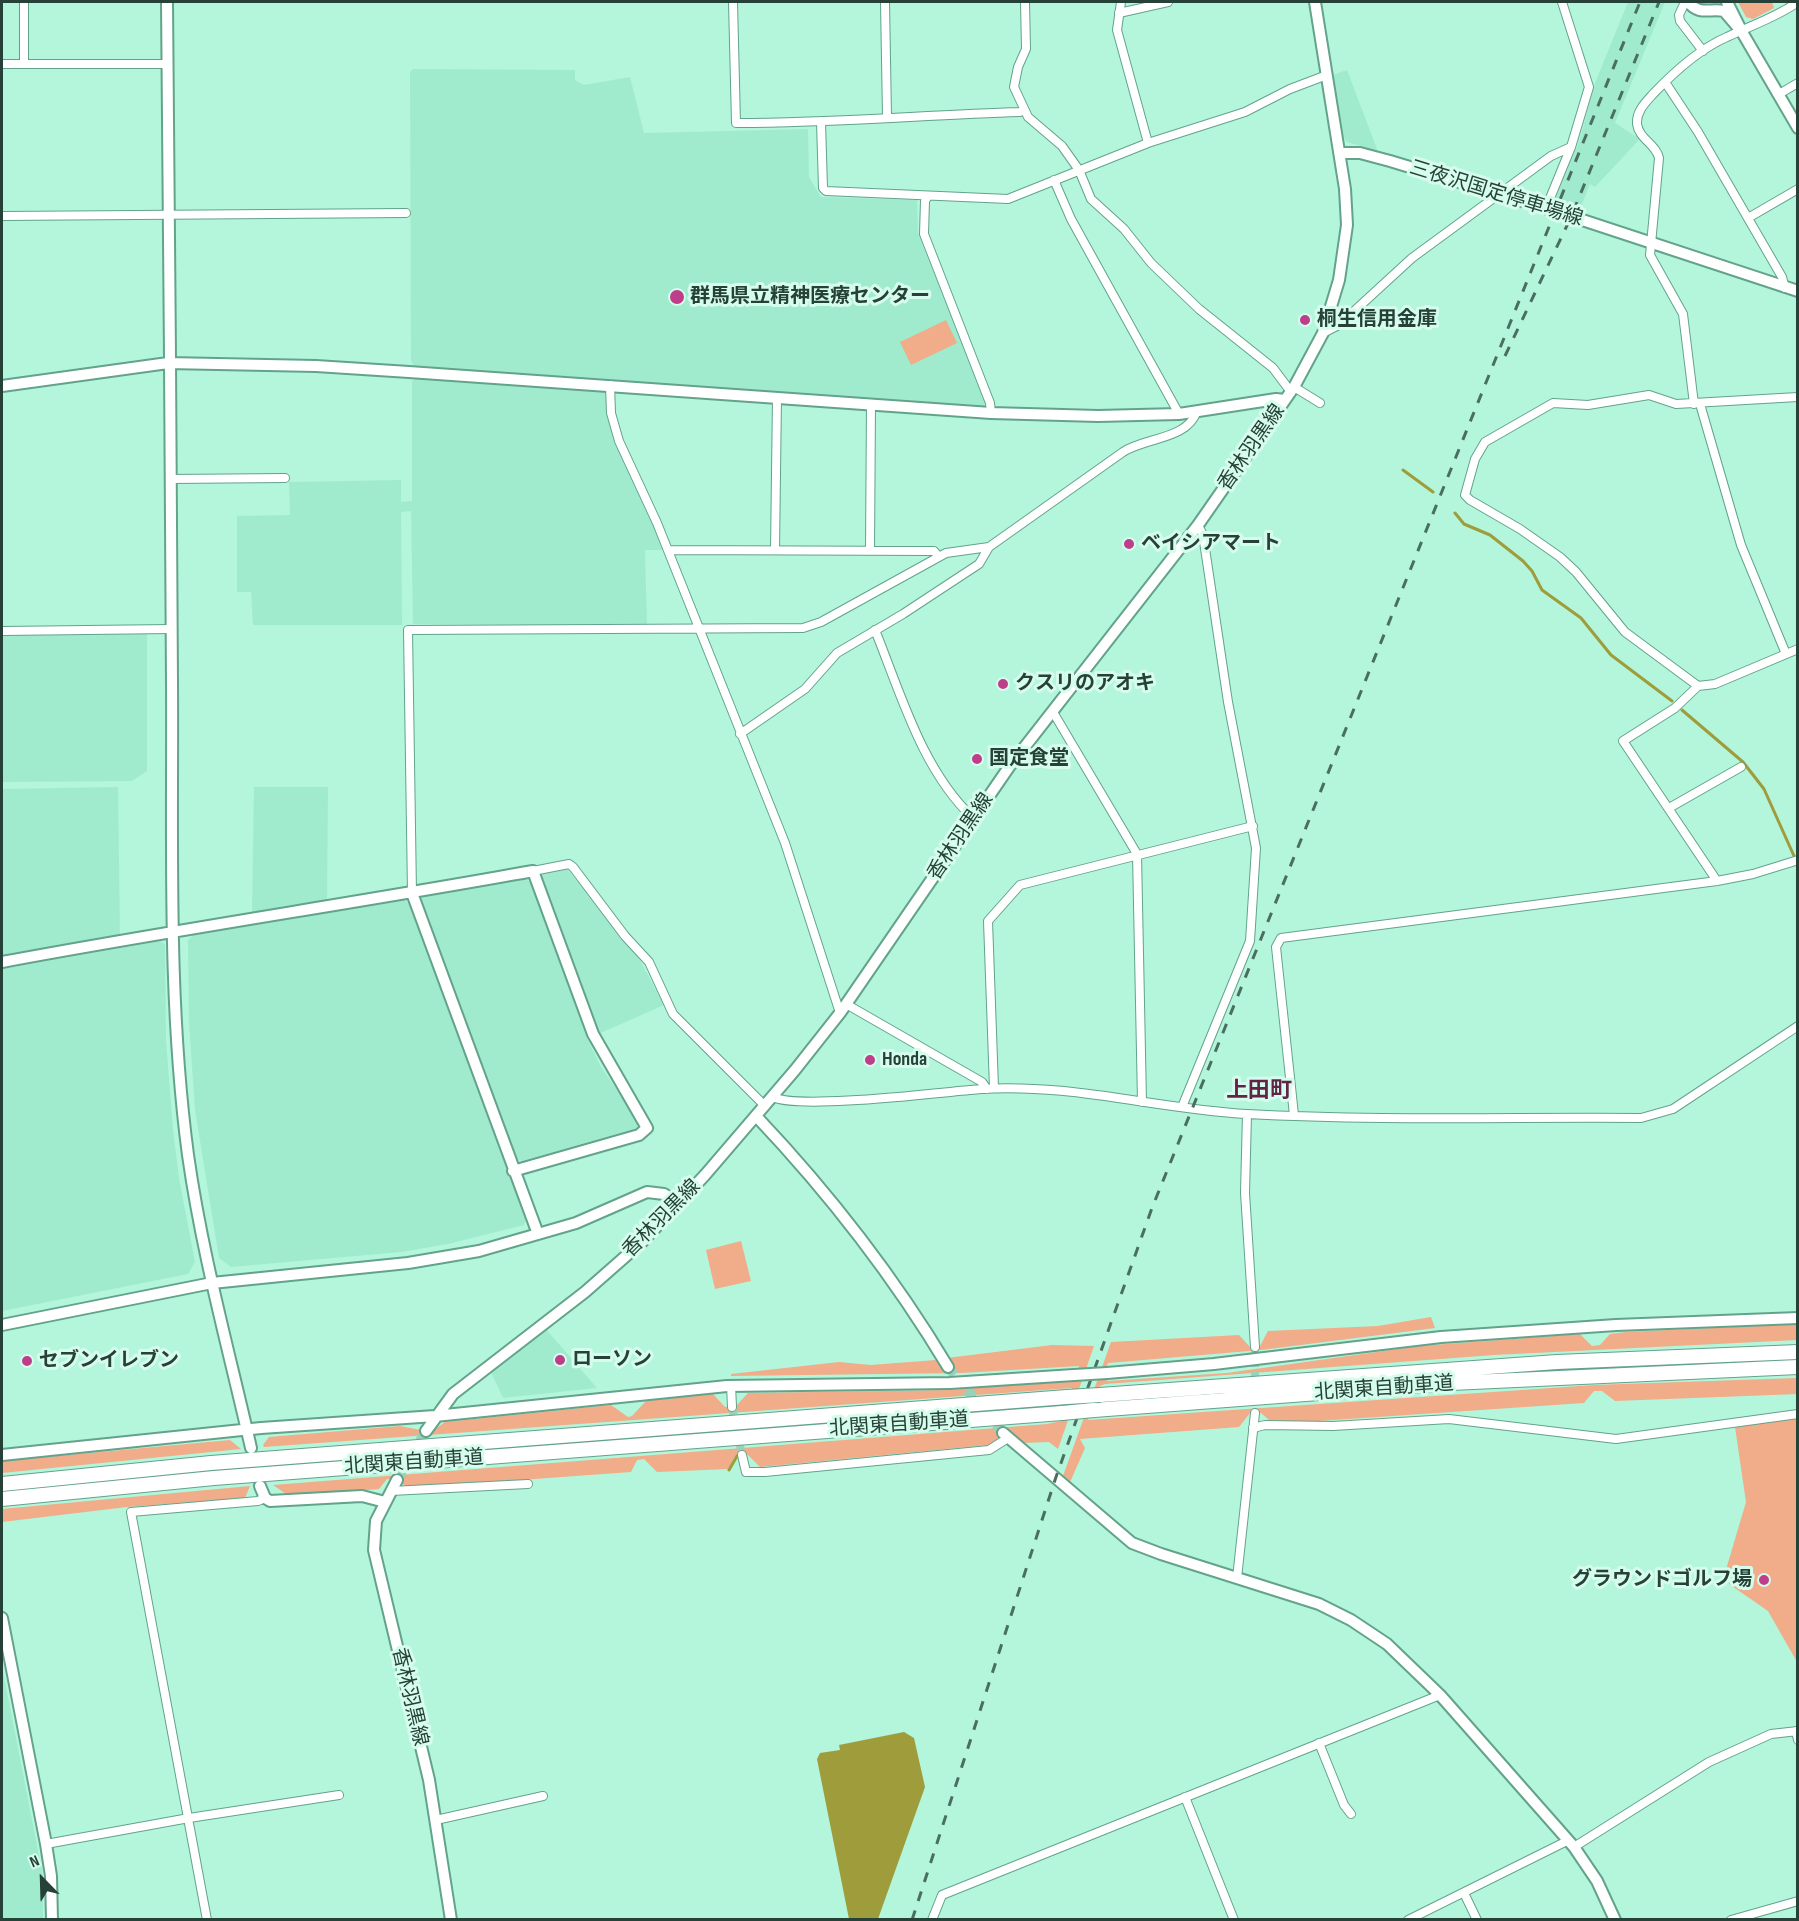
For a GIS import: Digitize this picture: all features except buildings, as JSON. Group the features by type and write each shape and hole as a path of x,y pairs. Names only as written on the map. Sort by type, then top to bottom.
{"highway":[{"name":"北関東自動車道","path":"2,1484 211,1463 1067,1397 1535,1363 1797,1352"},
{"name":"北関東自動車道","path":"2,1499 214,1478 1451,1383 1797,1367"}],"street":[{"path":"24,2 24,63"},
{"path":"167,2 168,363 172,629 171,930 187,1144 212,1283 251,1448"},
{"path":"733,2 736,123 821,122 887,116 1020,112 1023,110"},
{"path":"885,2 887,116"},
{"path":"1025,2 1026,49 1018,67 1014,87 1028,117 1062,146 1079,170 1092,201 1124,229 1151,262 1199,309 1273,368 1290,393 1320,403"},
{"path":"1121,2 1117,30 1148,143"},
{"path":"1119,13 1168,2"},
{"path":"1315,2 1340,153"},
{"path":"1546,208 1571,147 1589,82 1562,2"},
{"path":"1703,51 1680,21 1679,15 1687,2 1704,12 1724,11 1742,32"},
{"path":"1727,2 1797,128"},
{"path":"1786,654 1741,545 1697,404 1683,314 1650,255 1659,158 1655,148 1639,131 1637,122 1641,108 1665,82 1703,51 1726,37 1767,21 1797,2"},
{"path":"2,64 167,64"},
{"path":"821,122 823,188 826,191 1004,200 1148,143 1245,112 1290,89 1327,75"},
{"path":"1665,82 1698,132 1782,277 1785,288"},
{"path":"1779,94 1797,83"},
{"path":"1323,333 1340,325 1412,258 1498,194 1557,153 1571,147"},
{"name":"三夜沢国定停車場線","path":"1340,153 1367,154 1546,208 1797,291"},
{"name":"香林羽黒線","path":"426,1431 453,1394 585,1292 643,1241 679,1204 773,1097 843,1008 973,818 1198,525 1290,393 1323,333 1339,280 1346,239 1347,211 1340,153"},
{"path":"1054,180 1071,219 1179,414"},
{"path":"1748,218 1797,189"},
{"path":"928,196 925,201 924,234 987,393 991,412"},
{"path":"2,216 406,213"},
{"path":"2,386 168,363 316,366 991,412 1098,416 1179,414 1276,399 1290,393"},
{"path":"610,385 611,413 619,441 668,550 785,843 843,1008 991,1088"},
{"path":"1698,686 1625,632 1560,557 1521,529 1465,495 1475,459 1485,442 1553,403 1588,405 1649,395 1676,404 1797,397"},
{"path":"775,550 777,397"},
{"path":"870,550 872,404"},
{"path":"740,734 805,689 837,653 979,564 989,548 1130,447 1183,429 1193,420 1197,411"},
{"path":"170,479 285,478"},
{"path":"1182,1107 1250,941 1256,848 1228,702 1203,535 1198,525"},
{"path":"538,1234 412,893 408,630 788,629 815,625 946,553 989,548"},
{"path":"668,550 934,550 939,557"},
{"path":"2,631 172,629"},
{"path":"875,630 913,725 943,785 973,818"},
{"path":"1716,881 1623,741 1675,708 1698,686 1715,684 1797,649"},
{"path":"1053,712 1137,855 1142,1102"},
{"path":"1669,808 1741,767"},
{"path":"991,1088 988,921 1020,885 1253,826"},
{"path":"1294,1115 1276,947 1281,938 1716,881 1753,874 1797,860"},
{"path":"2,962 171,930 412,893 568,864 573,867 625,936 648,962 673,1014 765,1106"},
{"path":"513,1170 639,1135 647,1128 593,1034 533,871"},
{"path":"773,1097 783,1101 848,1099 991,1088 1050,1089 1247,1114 1648,1118 1673,1109 1797,1026"},
{"path":"1247,1114 1245,1193 1255,1347"},
{"path":"756,1116 825,1192 919,1321 948,1367"},
{"path":"2,1325 212,1283 434,1260 479,1251 598,1215 647,1192 664,1194 679,1204"},
{"path":"2,1455 248,1430 435,1416 731,1385 950,1383 1243,1361 1431,1338 1616,1325 1797,1318"},
{"path":"731,1385 732,1407"},
{"path":"1237,1578 1255,1413"},
{"path":"1253,1428 1265,1425 1333,1426 1449,1419 1616,1439 1797,1414"},
{"path":"742,1455 746,1472 765,1472 989,1450 1005,1436 1132,1543 1319,1604 1351,1620 1403,1657 1440,1695 1571,1844 1597,1881 1615,1920"},
{"name":"香林羽黒線","path":"397,1480 374,1527 374,1550 436,1820 451,1920"},
{"path":"391,1491 528,1484"},
{"path":"260,1486 265,1498"},
{"path":"207,1920 131,1512 258,1501 265,1498 275,1502 366,1496 385,1502"},
{"path":"2,1618 46,1844 51,1876 52,1920"},
{"path":"932,1920 942,1895 1440,1695"},
{"path":"1408,1920 1571,1844 1709,1762 1771,1734 1796,1731 1797,1740"},
{"path":"1319,1743 1344,1805 1351,1814"},
{"path":"46,1844 189,1818 339,1795"},
{"path":"436,1820 543,1796"},
{"path":"1185,1797 1234,1920"},
{"path":"1464,1893 1477,1920"},
{"path":"1731,1920 1797,1901"}],"shaded area":[{"path":"1628,2 1665,2 1615,123 1640,139 1595,187 1590,184 1579,212 1553,204 1579,142 1595,83"},
{"path":"1738,2 1772,2 1774,8 1753,19 1746,17"},
{"name":"群馬県立精神医療センター","path":"413,69 575,70 575,80 584,85 630,77 644,133 808,129 809,177 821,197 917,200 918,233 986,402 983,407 415,367 411,361 410,72"},
{"path":"1347,70 1377,151 1347,142 1341,133 1333,75"},
{"path":"946,320 957,343 911,365 900,342"},
{"path":"418,377 607,389 615,443 665,550 645,550 647,626 413,624 411,511 401,512 402,625 253,625 251,592 237,592 237,516 290,515 289,482 401,480 401,502 412,501 412,381"},
{"path":"147,634 147,771 132,781 2,782 2,635"},
{"path":"118,787 120,938 2,958 2,789"},
{"path":"254,787 328,787 327,902 252,913"},
{"path":"567,869 635,951 664,1005 596,1035 539,874"},
{"path":"525,879 532,883 541,906 587,1038 601,1067 639,1122 637,1128 522,1161 516,1159 420,900 425,895"},
{"path":"404,900 410,904 475,1080 526,1220 524,1225 448,1244 401,1252 231,1267 219,1258 195,1110 189,1024 188,940 193,935"},
{"path":"160,941 165,944 166,1040 173,1130 179,1178 195,1262 188,1274 2,1311 2,969"},
{"path":"741,1241 751,1281 715,1289 706,1250"},
{"path":"1431,1317 1435,1328 1261,1350 1108,1363 1103,1378 1108,1381 1227,1373 1419,1346 1580,1334 1592,1346 1600,1345 1610,1334 1626,1332 1797,1324 1797,1340 1494,1355 1105,1384 1100,1386 1088,1420 1594,1385 1797,1378 1798,1394 1615,1401 1602,1391 1594,1391 1584,1403 1304,1422 1269,1420 1261,1413 1250,1413 1239,1427 1080,1439 1085,1448 1071,1480 1069,1482 1063,1476 1111,1342 1239,1335 1250,1347 1260,1346 1268,1331 1378,1326"},
{"path":"545,1328 597,1388 503,1398 490,1370"},
{"path":"1052,1345 1094,1346 1058,1449 1049,1442 1022,1443 1008,1431 997,1435 998,1439 988,1445 760,1467 747,1454 735,1456 728,1469 657,1472 644,1459 637,1460 631,1472 410,1488 401,1483 402,1481 387,1479 379,1489 289,1496 273,1485 1047,1424 1061,1421 1072,1388 264,1447 263,1445 269,1437 400,1426 431,1432 445,1422 611,1405 628,1417 632,1416 646,1401 713,1394 725,1407 736,1406 748,1393 950,1390 1075,1380 1079,1366 961,1373 731,1376 731,1374 839,1362 871,1365 936,1360 942,1369 953,1365 947,1358"},
{"name":"グラウンドゴルフ場","path":"1797,1418 1797,1662 1768,1611 1729,1584 1731,1576 1725,1573 1746,1502 1735,1427"},
{"path":"230,1440 241,1449 2,1473 2,1461"},
{"path":"250,1486 245,1498 127,1507 2,1522 2,1509"},
{"path":"2,1666 43,1876 43,1919 2,1919"},
{"path":"904,1732 914,1738 925,1787 878,1919 849,1919 817,1759 820,1753 840,1750 839,1745"}],"waterway":[{"path":"1403,470 1433,492"},
{"path":"1455,513 1464,524 1490,535 1523,561 1532,571 1542,590 1581,618 1611,655 1672,701"},
{"path":"1682,710 1743,762 1764,789 1794,856"},
{"path":"729,1470 737,1456"}],"tunnel":[{"path":"1255,1347 1255,1385"},
{"path":"948,1367 1003,1433"},
{"path":"732,1407 742,1455"},
{"path":"397,1480 426,1431"}],"railway":[{"path":"912,1920 1056,1477 1152,1208 1640,2"},
{"path":"1505,356 1571,217 1659,2"}],"place":[{"name":"群馬県立精神医療センター","path":"677,297"},
{"name":"桐生信用金庫","path":"1305,320"},
{"name":"ベイシアマート","path":"1129,544"},
{"name":"クスリのアオキ","path":"1003,684"},
{"name":"国定食堂","path":"977,759"},
{"name":"Honda","path":"870,1060"},
{"name":"ローソン","path":"560,1360"},
{"name":"セブンイレブン","path":"27,1361"},
{"name":"グラウンドゴルフ場","path":"1764,1580"}],"district":[{"name":"上田町","path":"1259,1091"}]}
